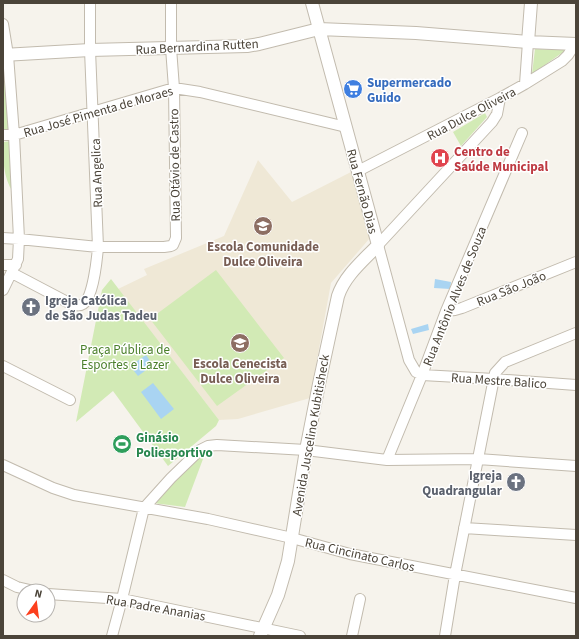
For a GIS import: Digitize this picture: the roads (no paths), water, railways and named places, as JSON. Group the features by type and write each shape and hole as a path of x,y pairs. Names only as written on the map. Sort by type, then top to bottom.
{"street":[{"name":"Rua Angelica","path":"14,269 71,304 81,306 85,304 89,297 96,269 98,247 94,112 90,50 90,3"},
{"name":"Rua Otávio de Castro","path":"98,247 171,246 175,240 174,88 171,48 171,3"},
{"name":"Rua Fernão Dias","path":"312,3 409,360 416,372 422,375"},
{"path":"525,84 531,3"},
{"path":"3,24 14,135 19,239 18,255 14,269 3,290"},
{"name":"Rua Bernardina Rutten","path":"6,55 90,50 247,46 319,29 416,33 528,42 576,44"},
{"name":"Rua Dulce Oliveira","path":"358,171 525,84 562,61 576,44"},
{"name":"Rua José Pimenta de Moraes","path":"3,135 14,135 174,88 200,92 346,127"},
{"path":"378,245 492,122 497,114 500,98"},
{"name":"Rua Antônio Alves de Souza","path":"387,460 422,375 446,311 522,133"},
{"path":"3,238 98,247"},
{"name":"Avenida Juscelino Kubitisheck","path":"262,632 278,595 288,560 306,450 335,306 341,287 346,279 378,245"},
{"name":"Rua São João","path":"446,311 462,308 576,262"},
{"path":"3,265 14,269"},
{"path":"445,636 455,575 495,373 505,362 576,333"},
{"path":"3,366 70,400"},
{"name":"Rua Mestre Balico","path":"422,375 576,385"},
{"path":"112,636 144,508 197,452 208,446 217,445 306,450 387,460 478,460 576,466"},
{"name":"Rua Cincinato Carlos","path":"3,465 53,488 74,495 208,519 292,538 350,554 576,598"},
{"path":"464,528 576,535"},
{"path":"3,580 16,586"},
{"name":"Rua Padre Ananias","path":"56,595 122,599 262,632 300,636"},
{"path":"352,636 360,599"}],"water":[{"path":"435,279 451,282 450,289 434,288"},
{"path":"428,324 429,330 413,334 411,329"},
{"path":"146,355 153,365 138,376 130,366"},
{"path":"153,383 174,409 161,419 141,392"}],"place":[{"name":"Supermercado Guido","path":"353,89"},
{"name":"Centro de Saúde Municipal","path":"440,158"},
{"name":"Escola Comunidade Dulce Oliveira","path":"263,226"},
{"name":"Igreja Católica de São Judas Tadeu","path":"31,307"},
{"name":"Escola Cenecista Dulce Oliveira","path":"240,343"},
{"name":"Ginásio Poliesportivo","path":"122,444"},
{"name":"Igreja Quadrangular","path":"516,482"}],"park label":[{"name":"Praça Pública de Esportes e Lazer","path":"125,356"}]}
